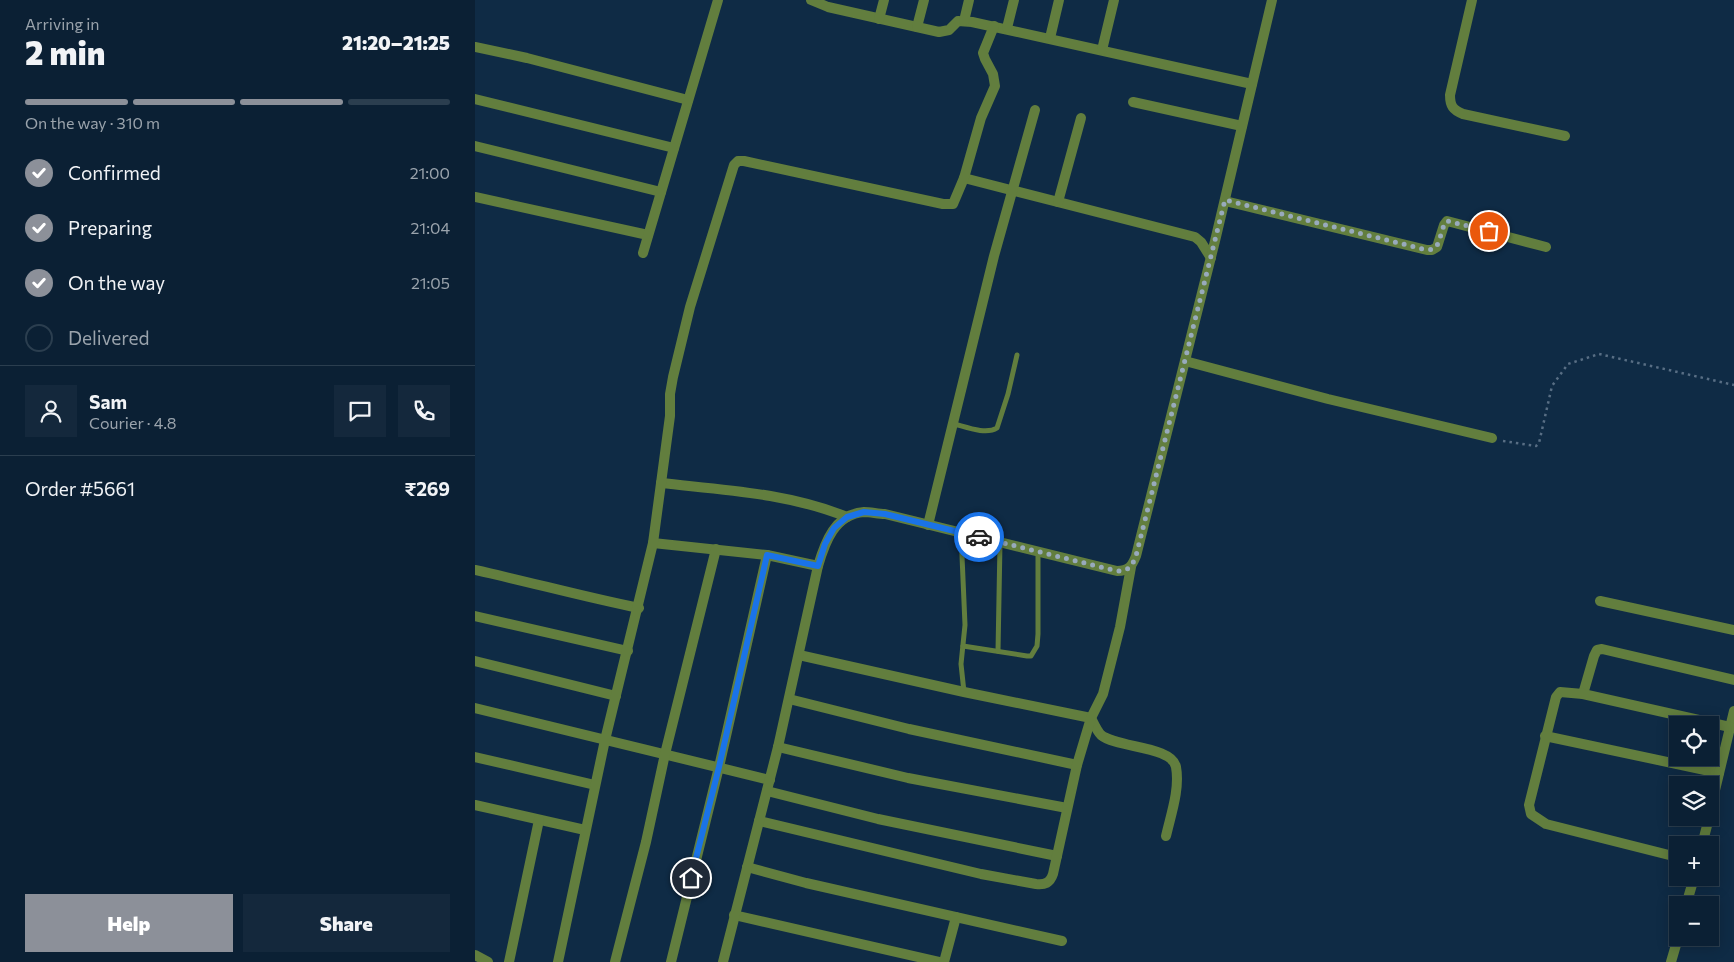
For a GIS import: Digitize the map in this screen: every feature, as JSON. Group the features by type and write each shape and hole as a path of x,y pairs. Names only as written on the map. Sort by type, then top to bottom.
{"street":[{"path":"643,253 718,0"},
{"path":"811,0 827,7 839,5 879,19 943,32 949,30 958,21 964,20 1007,28 1252,84"},
{"path":"879,19 884,0"},
{"path":"917,27 924,0"},
{"path":"964,20 969,0"},
{"path":"1007,28 1014,0"},
{"path":"1050,38 1059,0"},
{"path":"1102,50 1114,0"},
{"path":"759,821 972,872 1043,885 1051,879 1077,765 1091,718 1103,694 1120,626 1131,567 1136,556 1211,258 1272,0"},
{"path":"1472,0 1450,95 1450,104 1455,110 1463,114 1565,136"},
{"path":"558,962 595,784 639,608 653,543 673,377 690,307 734,165 738,161 761,164 949,205 953,204 957,199 976,135 995,86 993,74 983,53 993,26"},
{"path":"475,46 688,100"},
{"path":"475,99 674,148"},
{"path":"1133,102 1242,126"},
{"path":"928,525 994,256 1035,110"},
{"path":"1058,202 1081,118"},
{"path":"475,146 661,192"},
{"path":"964,178 1195,237 1201,242 1211,258"},
{"path":"475,197 649,235"},
{"path":"1225,200 1427,250 1437,247 1443,225 1447,221 1545,246"},
{"path":"1185,361 1327,399 1492,438"},
{"path":"661,483 764,495 813,505 847,517"},
{"path":"723,962 778,747 818,566 825,544 834,528 847,517 864,512 885,514 1117,571 1124,571 1131,567"},
{"path":"653,543 767,555 818,566"},
{"path":"615,962 646,842 665,754 716,549"},
{"path":"671,962 719,767 767,555"},
{"path":"475,570 596,600 639,608"},
{"path":"1600,601 1734,630"},
{"path":"475,616 627,651"},
{"path":"1583,694 1594,656 1597,650 1602,649 1734,680"},
{"path":"799,655 1091,718 1104,736 1160,753 1172,759 1176,765 1177,777 1166,836"},
{"path":"475,661 616,696"},
{"path":"1669,855 1546,824 1531,814 1529,805 1556,697 1560,692 1583,694 1730,727"},
{"path":"789,699 909,729 1077,765"},
{"path":"475,708 770,780"},
{"path":"1718,776 1734,711"},
{"path":"1545,736 1719,773"},
{"path":"778,747 908,778 1067,808"},
{"path":"475,757 595,784"},
{"path":"767,790 878,819 1057,856"},
{"path":"475,805 585,830"},
{"path":"509,962 539,820"},
{"path":"747,867 806,883 1062,941"},
{"path":"734,915 942,962 956,917"},
{"path":"1671,962 1676,946"},
{"path":"475,955 488,962"}],"lane":[{"path":"954,424 986,431 992,431 997,428 1009,394 1017,355"},
{"path":"961,533 965,625 961,664 964,692"},
{"path":"998,651 1000,542"},
{"path":"963,646 1027,656 1031,656 1035,652 1038,634 1039,552"}],"path":[{"path":"1492,438 1536,446 1541,439 1551,386 1568,364 1599,354 1734,385"}],"way so far":[{"path":"979,537 1117,571 1124,571 1131,567 1136,556 1225,200 1427,250 1437,247 1443,225 1447,221 1489,231"}],"route":[{"path":"691,878 719,767 767,555 818,566 825,544 834,528 847,517 864,512 885,514 979,537"}]}
